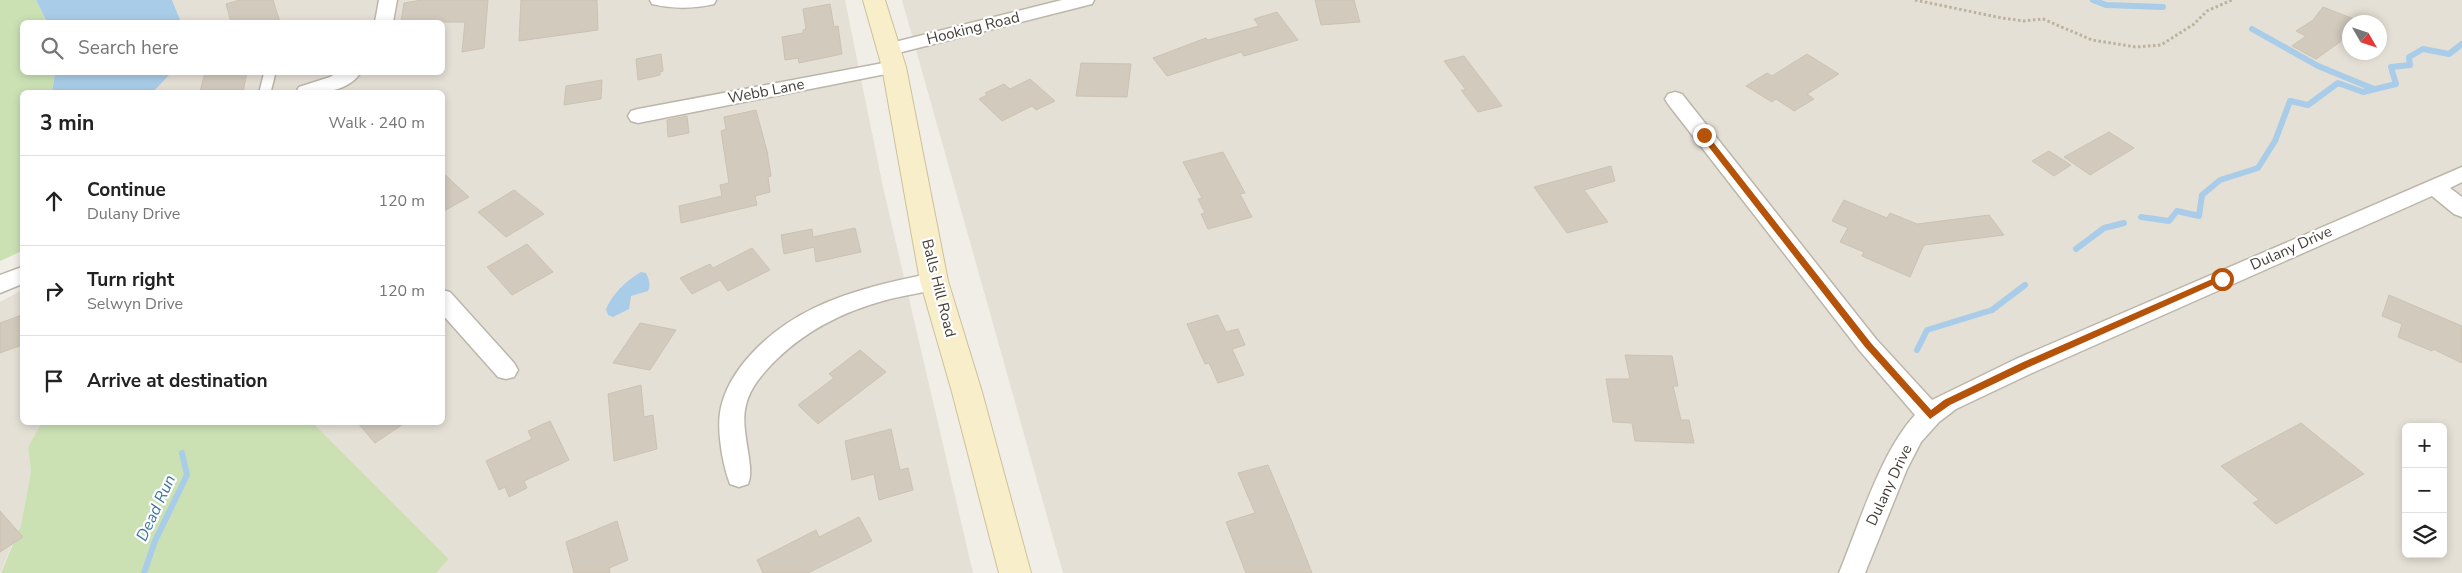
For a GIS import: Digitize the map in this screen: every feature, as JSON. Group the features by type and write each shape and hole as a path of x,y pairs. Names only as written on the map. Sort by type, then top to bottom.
{"street":[{"path":"384,20 388,0"},
{"path":"660,0 679,3 707,0"},
{"name":"Balls Hill Road","path":"874,0 892,58 934,281 967,392 1015,573"},
{"name":"Hooking Road","path":"892,58 1085,0"},
{"name":"Webb Lane","path":"638,116 892,58"},
{"path":"312,90 337,82 348,75"},
{"path":"1675,99 1868,345 1930,415"},
{"name":"Dulany Drive","path":"1852,573 1895,468 1912,435 1930,415 1947,402 2024,366 2462,174"},
{"path":"2434,186 2462,210"},
{"path":"0,285 20,277"},
{"path":"738,476 731,431 732,411 739,391 752,370 771,350 790,332 814,316 841,304 872,294 934,281"},
{"path":"445,301 506,370"}],"lane":[{"path":"266,90 269,75"}],"path":[{"path":"1915,0 2002,18 2024,21 2043,19 2092,40 2136,47 2161,45 2194,24 2207,12 2232,0"}],"shaded area":[{"path":"172,0 845,0 883,187 973,573 436,573 449,559 315,425 445,425 445,90 155,90 169,75 445,75 445,20 180,20"},
{"path":"902,0 2462,0 2462,573 1063,573"},
{"path":"20,291 20,425 41,425 28,447 31,471 21,525 0,573 0,302"}],"green space":[{"path":"0,0 36,0 46,20 20,20 20,75 55,75 52,90 20,90 20,252 0,261"},
{"path":"40,425 315,425 449,559 436,573 1,573 21,525 31,471 28,447"}],"water":[{"path":"36,0 172,0 180,20 46,20"},
{"path":"55,75 169,75 155,90 52,90"},
{"path":"641,272 646,273 648,278 648,291 631,296 629,309 613,317 608,315 606,309 616,293 625,283"}],"building":[{"path":"240,0 273,0 279,20 230,20 226,4"},
{"path":"422,0 488,0 484,48 462,52 465,22 401,20 404,3"},
{"path":"521,0 597,0 598,30 519,41"},
{"path":"1315,0 1354,0 1360,22 1321,25"},
{"path":"830,4 834,27 838,26 842,54 799,63 798,58 785,60 782,37 803,33 803,30 806,29 803,9"},
{"path":"2323,7 2343,15 2342,39 2316,59 2292,46 2306,36 2296,31 2313,20"},
{"path":"1277,12 1298,40 1244,56 1241,52 1167,76 1153,58 1206,38 1208,40 1259,26 1254,19"},
{"path":"661,54 663,71 660,72 660,75 638,80 636,59"},
{"path":"1807,54 1839,74 1807,94 1814,99 1794,111 1776,99 1772,102 1746,86 1767,73 1772,76"},
{"path":"1464,56 1502,106 1478,112 1461,90 1466,90 1444,61"},
{"path":"1081,63 1131,64 1127,97 1076,96"},
{"path":"204,75 246,75 243,90 200,90"},
{"path":"1030,79 1055,101 1036,110 1032,106 1002,121 979,99 987,95 985,93 1004,84 1010,89"},
{"path":"602,80 601,99 564,105 566,86"},
{"path":"756,110 767,151 771,176 768,177 770,192 755,196 757,205 681,223 679,206 722,196 720,185 729,183 721,131 726,129 724,117"},
{"path":"687,116 689,133 668,137 667,120"},
{"path":"2109,132 2134,148 2090,175 2064,157"},
{"path":"2049,151 2071,165 2054,176 2032,161"},
{"path":"1223,152 1245,193 1240,194 1252,217 1208,229 1201,214 1205,213 1198,199 1202,198 1183,162"},
{"path":"1611,166 1615,181 1584,190 1608,222 1567,233 1534,187"},
{"path":"445,175 469,197 445,210"},
{"path":"514,190 544,214 506,237 478,212"},
{"path":"1844,200 1887,218 1890,213 1917,224 1989,215 2004,235 1924,245 1910,277 1862,256 1864,252 1840,242 1848,228 1832,221"},
{"path":"855,228 861,252 816,262 814,247 784,254 781,235 812,229 813,237"},
{"path":"527,244 553,272 512,295 487,267"},
{"path":"752,248 770,270 728,291 720,280 692,294 680,278 710,264 713,268"},
{"path":"2389,295 2462,326 2462,363 2433,349 2432,351 2398,337 2402,324 2382,316"},
{"path":"1218,315 1226,332 1238,329 1245,345 1232,349 1244,375 1218,383 1209,363 1205,364 1187,324"},
{"path":"20,316 20,346 0,353 0,323"},
{"path":"640,323 676,330 650,370 613,363"},
{"path":"860,350 886,372 818,424 798,405 834,378 829,374"},
{"path":"1625,355 1672,356 1678,386 1673,386 1681,420 1689,420 1694,443 1635,441 1632,423 1613,422 1606,379 1630,379"},
{"path":"641,385 644,417 653,415 657,449 614,461 608,394"},
{"path":"550,421 569,460 524,481 527,488 509,497 505,487 499,490 486,461 532,439 528,431"},
{"path":"2301,423 2364,474 2276,524 2253,503 2259,500 2221,466"},
{"path":"360,425 402,425 375,443"},
{"path":"891,429 900,470 908,468 913,490 879,500 874,474 852,480 845,441"},
{"path":"1268,465 1312,573 1246,573 1226,522 1255,513 1238,473"},
{"path":"0,511 23,537 0,552"},
{"path":"859,517 872,541 808,573 763,573 757,560 816,530 819,537"},
{"path":"617,521 628,560 609,568 610,573 574,573 566,542"}],"waterway":[{"path":"2093,0 2106,5 2163,7"},
{"path":"2252,29 2318,66 2374,89"},
{"path":"2141,217 2169,221 2177,211 2199,216 2202,195 2220,180 2258,168 2275,141 2290,101 2308,105 2338,83 2363,92 2396,84 2391,67 2410,65 2409,57 2423,49 2449,54 2462,44"},
{"path":"2076,249 2104,228 2124,223"},
{"path":"1917,350 1927,330 1992,310 2025,285"},
{"name":"Dead Run","path":"144,573 155,541 187,475 182,453"}],"route":[{"path":"1704,135 1868,345 1930,415 1947,402 2024,366 2222,279"}]}
